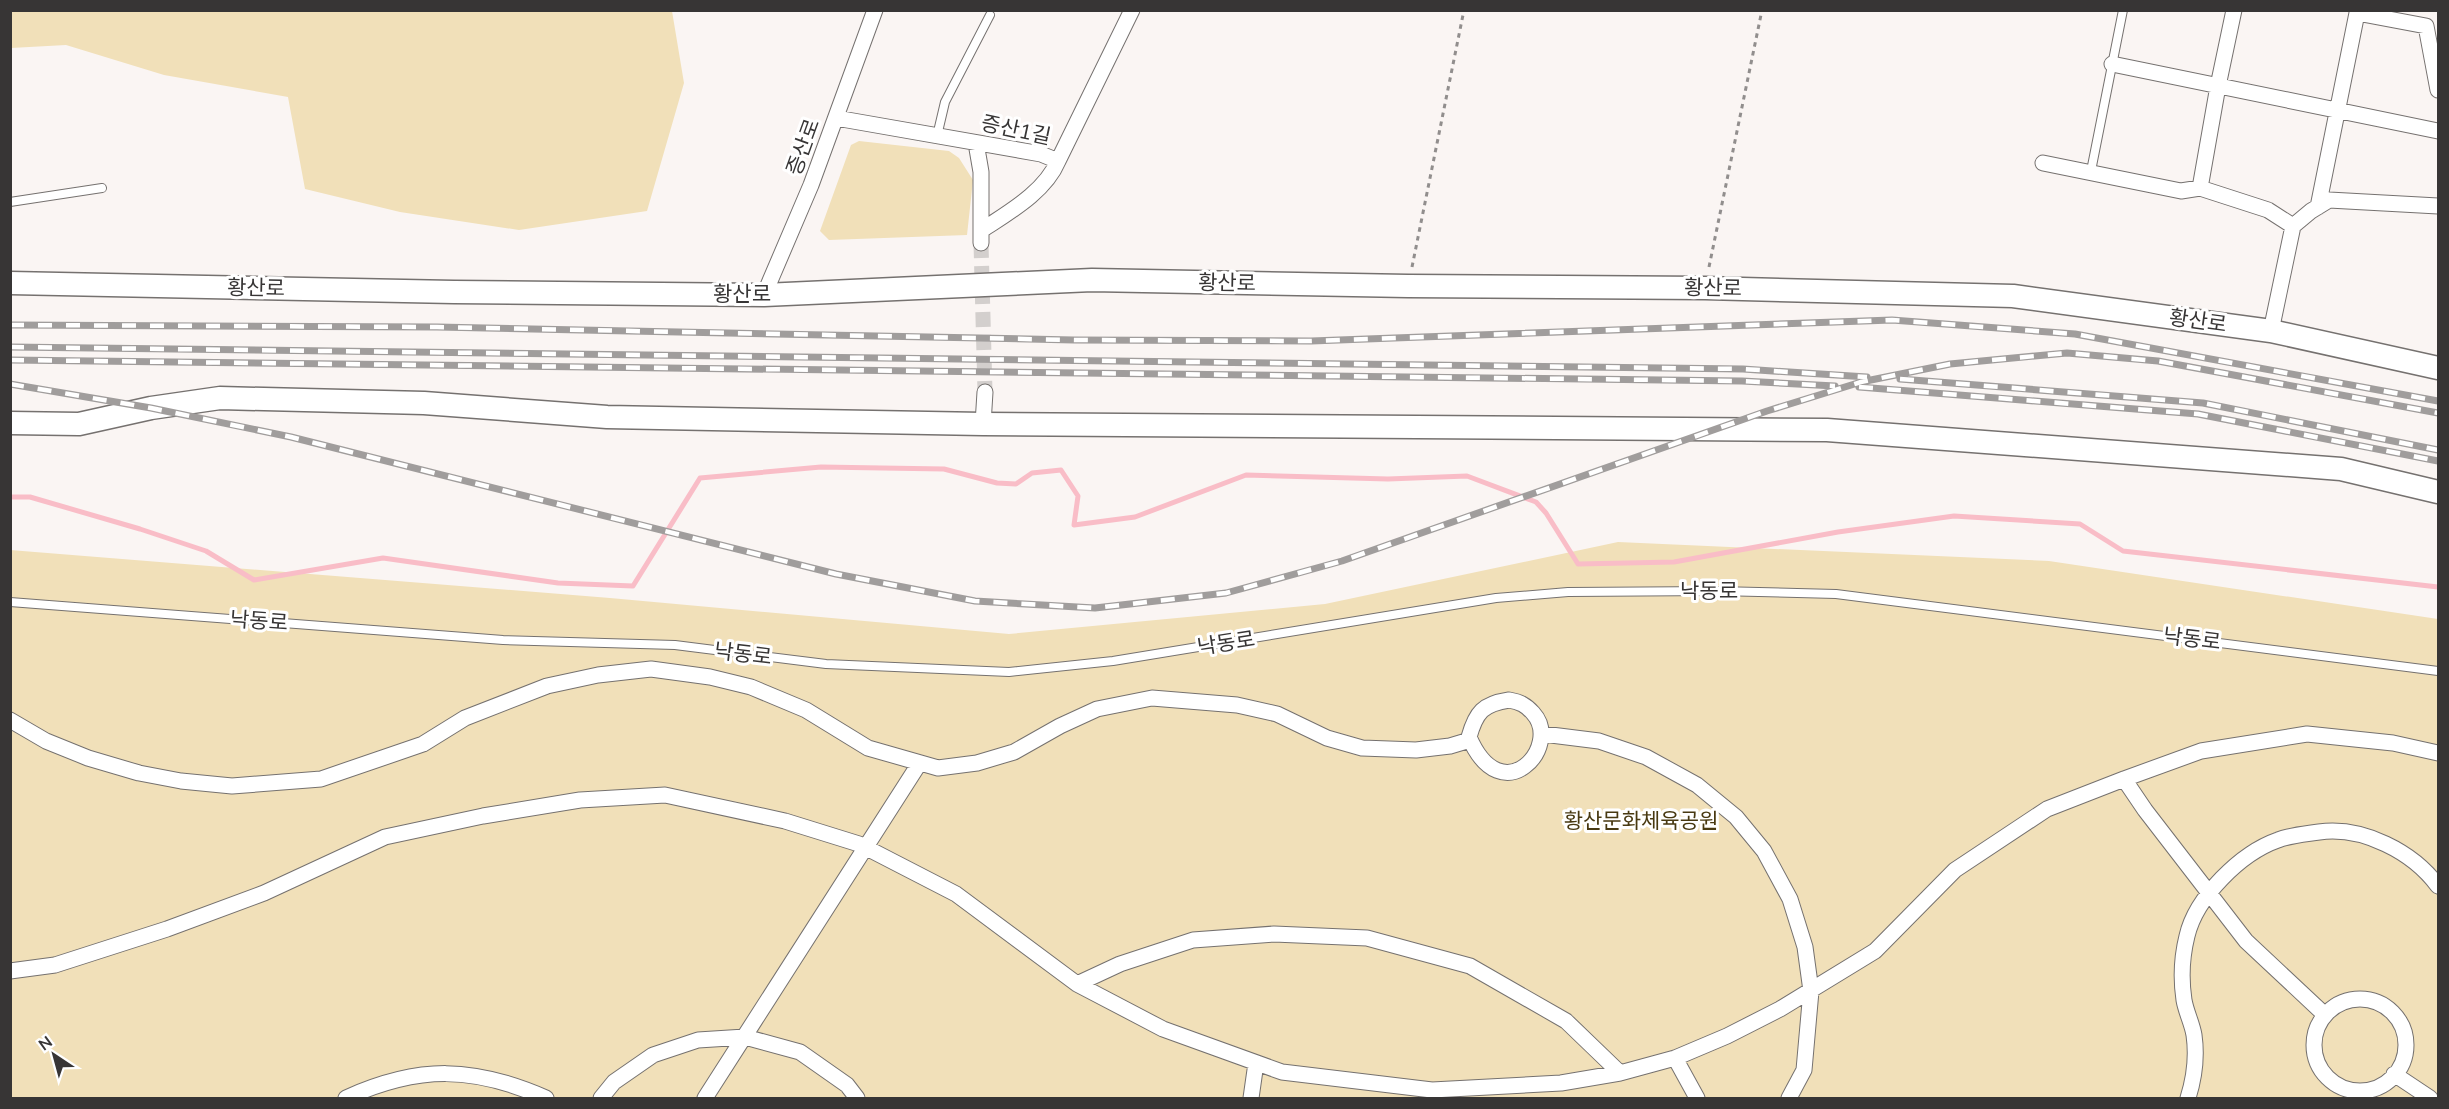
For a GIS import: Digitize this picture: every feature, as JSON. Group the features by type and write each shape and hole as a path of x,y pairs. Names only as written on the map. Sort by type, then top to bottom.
{"main road":[{"name":"황산로","path":"10,283 454,292 764,295 1092,280 1408,286 1705,288 2013,296 2271,331 2439,368"},
{"path":"10,423 79,424 151,408 220,398 424,403 607,417 982,424 1827,430 2341,469 2439,492"}],"street":[{"name":"증산로","path":"764,295 811,185 875,10"},
{"name":"증산1길","path":"836,118 1041,154 1058,161 1132,10"},
{"path":"2200,188 2234,10"},
{"path":"2318,207 2357,12 2426,26 2439,90"},
{"path":"2112,64 2439,131"},
{"path":"976,143 981,172 981,236 1052,177 1058,161"},
{"path":"2043,163 2181,190 2200,188 2268,210 2293,226"},
{"path":"2271,331 2293,226 2318,207 2329,200 2439,206"},
{"path":"982,424 985,393"},
{"path":"10,720 46,741 88,758 139,773 182,781 232,786 321,778 423,744 465,718 547,686 598,675 651,669 710,677 751,687 806,710 868,748 938,768 977,763 1014,752 1060,726 1097,709 1152,698 1237,705 1277,714 1327,738 1362,748 1416,750 1450,746 1470,740"},
{"path":"1509,700 1520,702 1532,712 1543,734 1539,747 1529,763 1512,772 1495,771 1482,760 1469,736 1478,714 1495,702 1509,700"},
{"path":"1543,734 1599,741 1646,757 1697,785 1736,817 1764,851 1790,899 1805,947 1811,991 1804,1070 1790,1098"},
{"path":"10,971 55,965 167,929 264,893 385,837 483,816 580,800 665,795 785,821 865,848 956,894 1077,984 1163,1029 1282,1072 1432,1090 1561,1083 1620,1072 1675,1058 1737,1030 1811,991 1875,951 1955,870 2048,809 2124,779 2201,751 2307,734 2393,742 2439,753"},
{"path":"705,1098 919,764"},
{"path":"2124,779 2209,895 2246,941 2325,1016"},
{"path":"2188,1098 2195,1062 2194,1035 2184,999 2183,967 2187,935 2202,904 2224,876 2258,849 2280,839 2322,831 2373,839 2402,851 2429,873 2439,886"},
{"path":"1077,984 1120,964 1193,940 1274,934 1367,938 1470,966 1566,1021 1620,1072"},
{"path":"2364,999 2379,1003 2392,1011 2401,1024 2406,1039 2405,1054 2400,1068 2394,1074 2377,1088 2362,1091 2348,1090 2334,1084 2323,1073 2316,1060 2313,1046 2316,1031 2325,1016 2334,1007 2348,1000 2364,999"},
{"path":"601,1098 614,1082 653,1055 698,1040 745,1037 800,1052 847,1084 857,1098"},
{"path":"1675,1058 1697,1098"},
{"path":"1251,1098 1256,1063"},
{"path":"346,1098 404,1077 460,1074 489,1077 546,1098"},
{"path":"2394,1074 2430,1098"}],"lane":[{"path":"2091,171 2123,10"},
{"path":"937,136 939,119 945,102 990,15"},
{"path":"10,202 102,188"},
{"name":"낙동로","path":"10,602 503,640 675,645 826,664 1009,672 1113,661 1496,598 1568,592 1718,591 1836,594 2439,671"}],"path":[{"path":"1408,286 1464,10"},
{"path":"1705,288 1762,10"}],"green space":[{"path":"11,10 672,11 684,83 647,211 519,230 400,212 305,189 288,97 164,75 66,45 11,48"},
{"path":"859,141 949,151 959,158 973,180 967,235 829,240 820,231 851,145"},
{"name":"황산문화체육공원","path":"1618,542 2049,561 2438,619 2438,1098 11,1098 10,550 610,598 1009,634 1325,604"}],"waterway":[{"path":"10,497 30,497 206,551 254,580 383,558 558,583 633,586 700,478 821,467 944,469 997,483 1016,484 1032,473 1061,470 1078,496 1074,525 1135,517 1246,475 1388,479 1467,476 1536,502 1546,513 1578,564 1674,562 1838,532 1954,516 2080,524 2123,551 2438,587"}],"tunnel":[{"path":"981,243 985,392"}],"railway":[{"path":"10,325 437,327 1074,340 1311,341 1892,320 2075,334 2438,401"},
{"path":"10,347 1743,369 1867,377"},
{"path":"10,384 151,408 291,437 836,574 975,601 1095,608 1226,593 1342,561 1767,411 1861,382 1950,364 2067,353 2158,361 2438,413"},
{"path":"10,360 1742,381 1835,386"},
{"path":"1900,379 2203,403 2438,450"},
{"path":"1859,387 2198,414 2438,461"}]}
